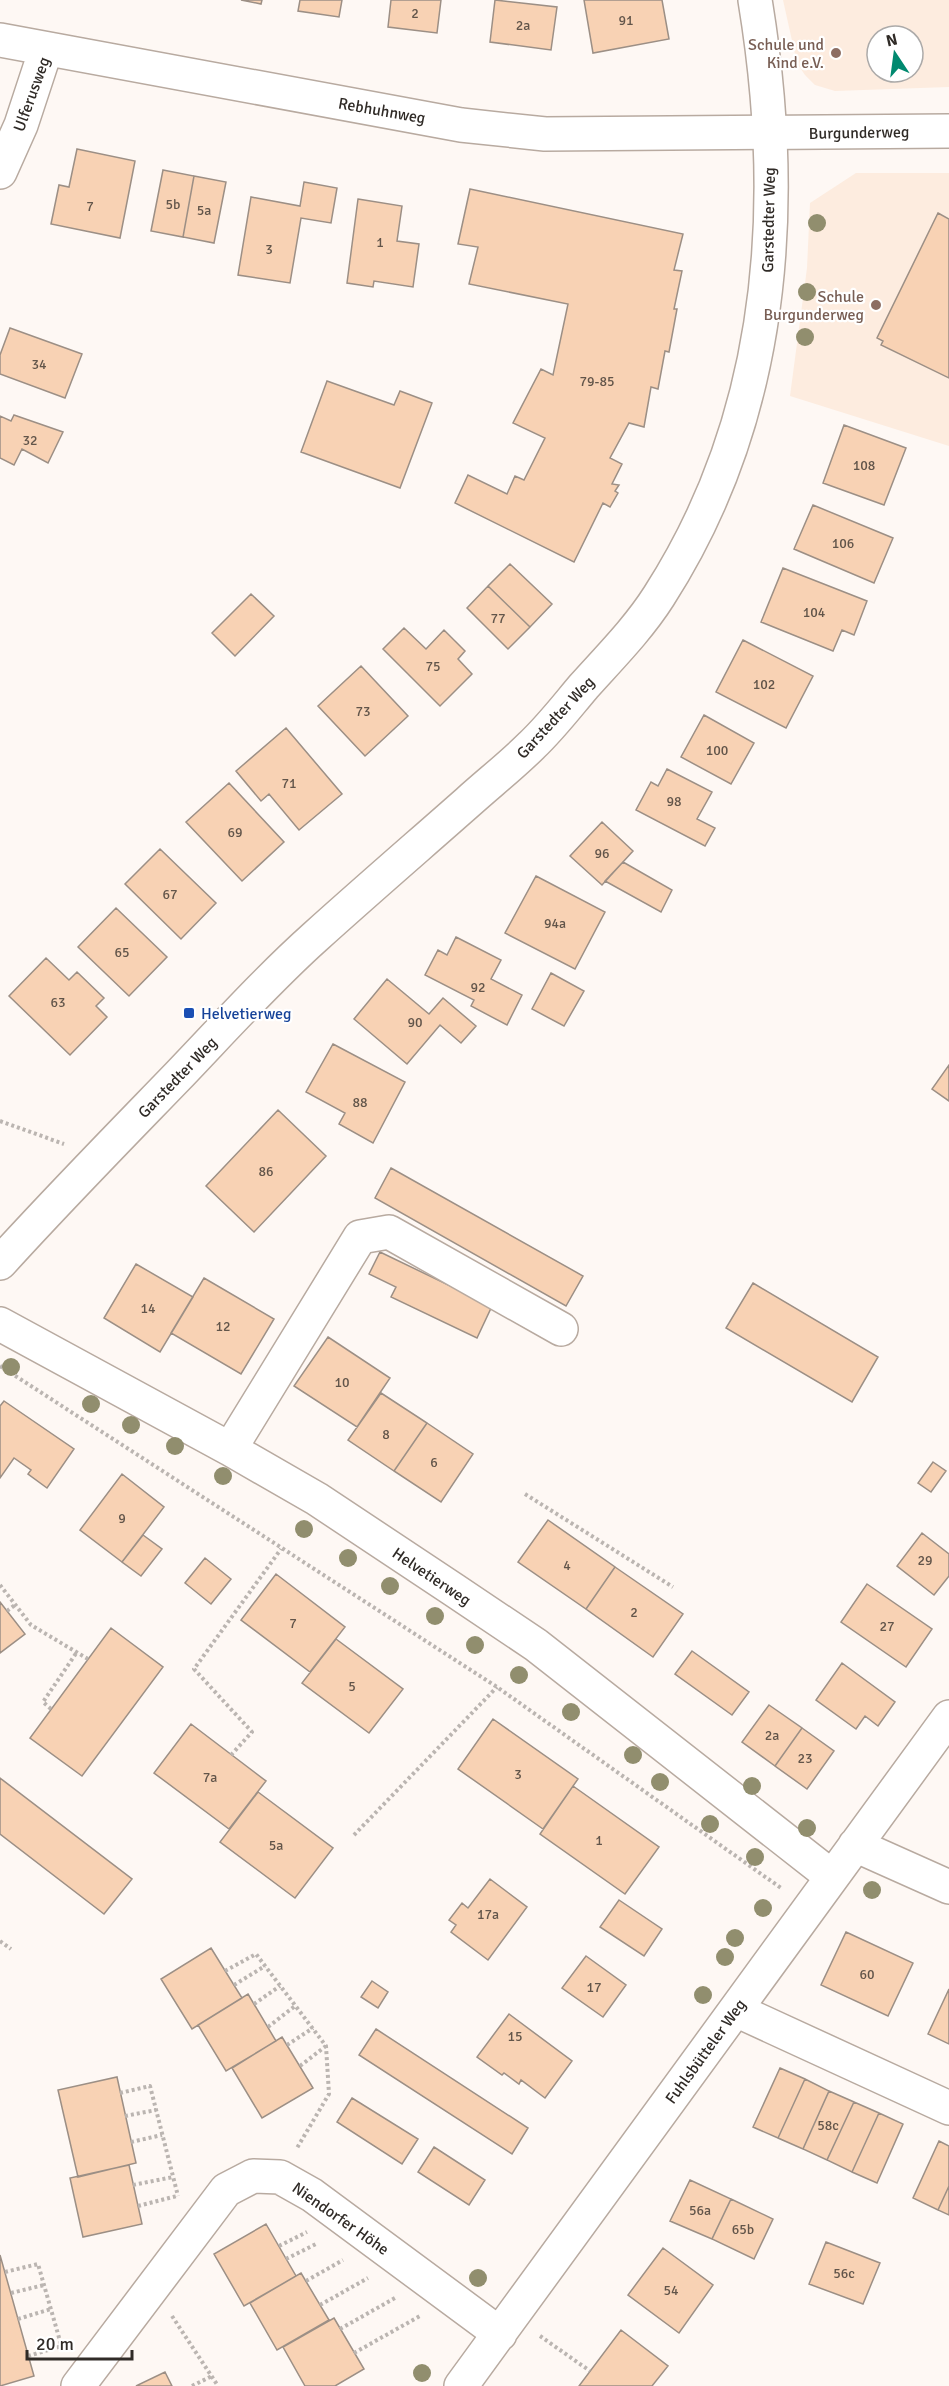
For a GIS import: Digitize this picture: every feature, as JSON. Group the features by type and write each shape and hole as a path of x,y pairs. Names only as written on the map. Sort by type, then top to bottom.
{"street":[{"name":"Garstedter Weg","path":"0,1263 61,1196 311,941 533,744 629,637 657,599 682,558 712,498 738,425 753,372 768,268 769,133 765,68 755,0"},
{"name":"Rebhuhnweg","path":"0,40 461,125 545,134 769,133"},
{"name":"Ulferusweg","path":"0,172 21,125 46,49"},
{"name":"Burgunderweg","path":"769,133 949,131"},
{"path":"230,1449 360,1237 389,1232 561,1329"},
{"name":"Helvetierweg","path":"0,1324 230,1449 317,1500 536,1645 831,1876"},
{"name":"Fuhlsbütteler Weg","path":"461,2386 949,1717"},
{"path":"855,1845 949,1887"},
{"path":"736,2010 949,2108"},
{"name":"Niendorfer Höhe","path":"78,2386 226,2190 253,2176 280,2177 312,2195 452,2299 506,2325"}],"path":[{"path":"0,1121 100,1156"},
{"path":"0,1366 497,1687 809,1908"},
{"path":"525,1494 673,1587"},
{"path":"231,1755 252,1732 194,1669 281,1548"},
{"path":"0,1585 31,1625 88,1659"},
{"path":"7,1611 15,1605"},
{"path":"51,1709 43,1702 77,1652"},
{"path":"354,1835 497,1687"},
{"path":"0,1941 11,1949"},
{"path":"225,1971 256,1954 326,2046 329,2094 280,2177"},
{"path":"234,1985 265,1966"},
{"path":"254,2004 280,1986"},
{"path":"268,2027 295,2006"},
{"path":"287,2045 313,2028"},
{"path":"300,2066 326,2046"},
{"path":"120,2093 150,2086 189,2240"},
{"path":"125,2116 156,2110"},
{"path":"131,2142 162,2134"},
{"path":"133,2185 173,2177"},
{"path":"138,2206 178,2196"},
{"path":"320,2305 399,2259"},
{"path":"4,2272 38,2264 65,2356"},
{"path":"340,2329 426,2279"},
{"path":"10,2293 44,2284"},
{"path":"153,2288 218,2386"},
{"path":"354,2353 452,2299"},
{"path":"18,2319 51,2309"},
{"path":"506,2325 590,2371"},
{"path":"28,2356 62,2346"},
{"path":"192,2386 212,2376"}],"shaded area":[{"name":"Schule und Kind e.V.","path":"783,0 949,0 949,87 835,91 815,85 797,63"},
{"name":"Schule Burgunderweg","path":"856,173 949,173 949,446 790,396 807,268 810,203"}],"building":[{"path":"241,0 262,0 261,4"},
{"path":"300,0 342,0 339,17 298,11"},
{"path":"391,0 441,0 437,33 388,27"},
{"path":"495,0 557,7 551,50 490,42"},
{"path":"584,0 662,0 669,39 593,53"},
{"path":"77,149 135,161 120,238 51,224 59,185 69,187"},
{"path":"163,170 194,176 183,237 151,231"},
{"path":"194,176 226,182 214,243 183,237"},
{"path":"304,182 337,188 331,223 301,218 290,283 238,275 251,197 300,206"},
{"path":"470,189 683,234 674,270 682,271 674,309 677,309 669,352 665,351 658,389 651,387 644,427 629,423 610,458 622,464 612,484 619,485 615,491 618,493 610,507 603,503 574,562 455,503 468,475 507,494 515,476 524,480 545,438 513,423 541,369 553,375 568,304 469,284 478,247 458,244"},
{"path":"358,199 402,206 397,241 419,244 413,287 374,281 373,287 347,283"},
{"path":"938,213 949,219 949,378 881,345 883,341 877,338"},
{"path":"10,328 82,354 65,398 0,374 0,355"},
{"path":"327,381 394,405 400,391 432,403 400,488 301,452"},
{"path":"14,415 63,432 48,463 22,449 14,465 0,458 0,416 11,421"},
{"path":"844,425 906,448 884,505 823,483"},
{"path":"813,505 893,538 874,583 794,549"},
{"path":"510,564 552,604 530,627 488,586"},
{"path":"783,568 867,601 854,635 842,630 833,651 761,622"},
{"path":"488,586 530,627 508,649 467,608"},
{"path":"251,594 274,616 235,656 212,633"},
{"path":"404,628 426,649 444,630 465,651 458,659 472,674 440,706 383,649"},
{"path":"743,640 813,676 786,728 716,692"},
{"path":"361,666 408,716 365,756 318,706"},
{"path":"704,715 754,743 731,784 681,757"},
{"path":"286,728 342,794 299,830 269,794 261,801 236,771"},
{"path":"667,769 712,792 697,819 715,828 705,846 636,810 651,782 658,786"},
{"path":"229,783 284,842 242,881 186,822"},
{"path":"602,822 633,851 602,885 570,856"},
{"path":"160,849 216,903 181,939 125,884"},
{"path":"623,862 672,890 661,912 605,881"},
{"path":"536,876 605,912 575,969 505,933"},
{"path":"116,908 167,957 129,996 78,947"},
{"path":"456,937 501,960 491,979 522,995 507,1025 471,1006 474,1000 425,975 438,950 447,955"},
{"path":"46,958 69,980 77,972 104,998 96,1006 107,1017 70,1055 9,996"},
{"path":"551,973 584,991 564,1026 532,1009"},
{"path":"387,979 429,1014 443,998 476,1026 461,1043 440,1025 407,1064 354,1019"},
{"path":"333,1044 405,1082 373,1143 339,1124 345,1113 306,1092"},
{"path":"949,1065 949,1101 932,1089"},
{"path":"278,1110 326,1156 254,1232 206,1186"},
{"path":"391,1168 583,1276 566,1306 375,1198"},
{"path":"380,1252 492,1306 477,1338 391,1297 396,1287 369,1274"},
{"path":"136,1264 193,1297 160,1352 104,1318"},
{"path":"204,1278 274,1319 241,1374 171,1333"},
{"path":"753,1283 878,1357 852,1402 726,1328"},
{"path":"328,1337 390,1378 357,1427 294,1386"},
{"path":"381,1393 427,1423 394,1471 348,1440"},
{"path":"4,1401 74,1449 47,1488 28,1474 31,1470 14,1458 0,1478 0,1406"},
{"path":"427,1423 473,1454 441,1502 394,1471"},
{"path":"933,1462 946,1471 931,1492 918,1483"},
{"path":"122,1474 164,1507 122,1562 80,1530"},
{"path":"548,1520 615,1567 586,1609 518,1562"},
{"path":"922,1533 949,1554 949,1576 934,1595 897,1566"},
{"path":"143,1535 162,1549 141,1576 122,1562"},
{"path":"205,1558 231,1579 211,1604 185,1583"},
{"path":"615,1567 683,1614 653,1657 586,1609"},
{"path":"276,1574 345,1627 310,1672 241,1620"},
{"path":"867,1584 932,1629 906,1667 841,1622"},
{"path":"0,1602 25,1634 0,1653"},
{"path":"111,1628 163,1667 82,1776 30,1738"},
{"path":"336,1639 403,1689 369,1733 302,1683"},
{"path":"692,1651 749,1692 732,1715 675,1674"},
{"path":"842,1663 895,1702 878,1726 865,1716 856,1729 816,1700"},
{"path":"769,1705 802,1728 775,1766 742,1742"},
{"path":"493,1719 578,1779 543,1829 458,1769"},
{"path":"191,1724 266,1781 229,1829 154,1773"},
{"path":"802,1728 834,1751 807,1789 775,1766"},
{"path":"0,1778 132,1879 104,1914 0,1834"},
{"path":"573,1786 659,1847 625,1894 540,1834"},
{"path":"258,1792 333,1848 295,1898 220,1842"},
{"path":"490,1879 527,1907 488,1960 451,1932 456,1925 449,1920 462,1903 468,1908"},
{"path":"619,1900 662,1929 644,1956 600,1927"},
{"path":"846,1932 913,1963 888,2016 821,1985"},
{"path":"211,1948 242,1998 192,2029 161,1979"},
{"path":"586,1956 626,1985 603,2017 562,1988"},
{"path":"372,1981 388,1992 378,2008 361,1997"},
{"path":"949,1989 949,2044 928,2034"},
{"path":"248,1994 276,2041 226,2071 198,2025"},
{"path":"509,2014 572,2061 545,2098 521,2080 519,2084 477,2057"},
{"path":"376,2029 528,2128 512,2154 359,2055"},
{"path":"282,2037 313,2088 262,2118 232,2068"},
{"path":"780,2068 805,2079 778,2138 753,2127"},
{"path":"117,2077 136,2163 78,2177 58,2090"},
{"path":"805,2079 829,2091 803,2149 778,2138"},
{"path":"829,2091 854,2102 827,2160 803,2149"},
{"path":"352,2098 418,2139 402,2164 337,2122"},
{"path":"854,2102 879,2113 852,2172 827,2160"},
{"path":"879,2113 903,2124 877,2183 852,2172"},
{"path":"939,2141 949,2146 949,2186 938,2210 913,2198"},
{"path":"434,2147 485,2180 469,2205 418,2172"},
{"path":"129,2165 142,2224 83,2237 70,2178"},
{"path":"690,2180 731,2199 712,2239 670,2221"},
{"path":"949,2186 949,2215 938,2210"},
{"path":"731,2199 773,2219 754,2259 712,2239"},
{"path":"266,2224 296,2276 244,2306 214,2254"},
{"path":"826,2242 880,2263 863,2304 809,2284"},
{"path":"663,2248 713,2285 679,2333 628,2295"},
{"path":"0,2255 34,2376 0,2386"},
{"path":"301,2273 329,2320 277,2350 250,2303"},
{"path":"334,2318 364,2369 335,2386 305,2386 283,2347"},
{"path":"621,2330 668,2366 652,2386 579,2386"},
{"path":"165,2372 172,2386 136,2386"}],"place":[{"name":"Schule und Kind e.V.","path":"836,53"},
{"name":"Schule Burgunderweg","path":"876,305"},
{"name":"Helvetierweg","path":"189,1013"}]}
